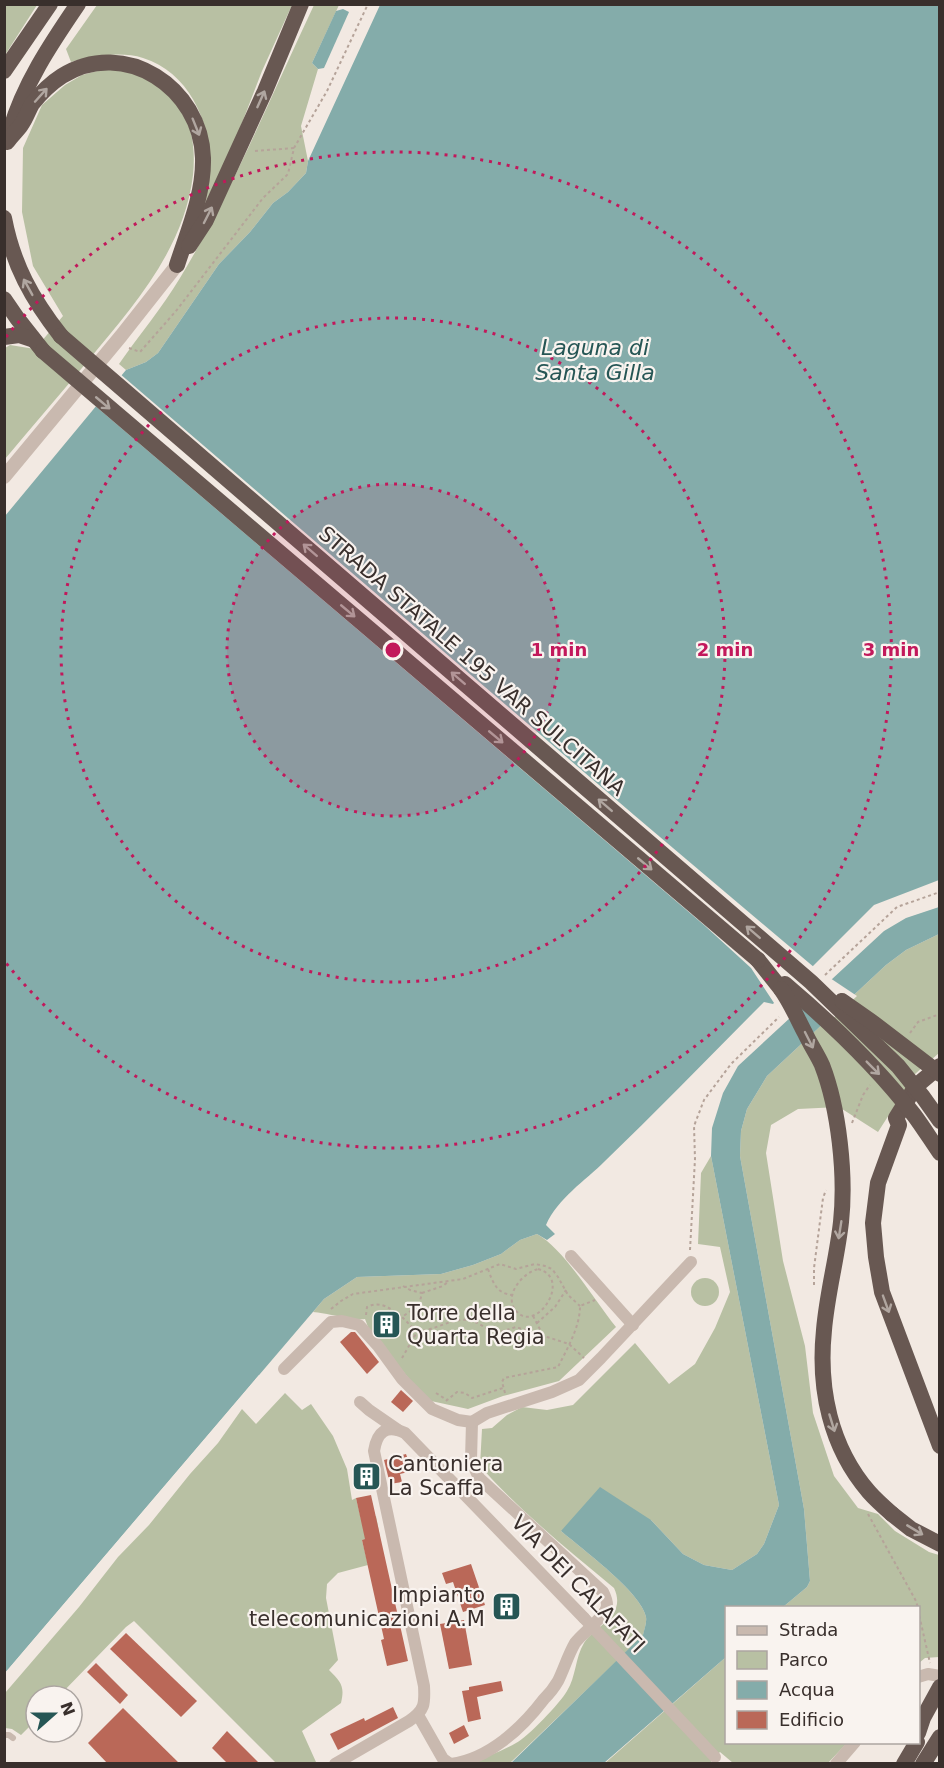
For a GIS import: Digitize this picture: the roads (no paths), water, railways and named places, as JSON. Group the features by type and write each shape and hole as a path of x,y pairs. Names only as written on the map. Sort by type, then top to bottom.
{"highway":[{"path":"4,70 50,4"},
{"path":"6,147 17,106 28,82 78,4"},
{"path":"177,265 206,220 265,91 301,4"},
{"path":"6,147 32,105 46,88 62,76 80,67 114,62 132,65 156,75 186,103 200,135 203,158 199,192 177,265"},
{"name":"STRADA STATALE 195 VAR SULCITANA","path":"4,218 8,240 18,269 42,311 61,336 818,979 897,1066 923,1097 939,1121"},
{"name":"STRADA STATALE 195 VAR SULCITANA","path":"4,299 39,346 809,1004 881,1076 915,1116 939,1153"},
{"path":"4,337 19,335 39,346"},
{"path":"758,960 790,1002 822,1065 837,1127 843,1173 841,1221 824,1330 823,1368 824,1392 830,1421 841,1449 868,1492 891,1514 939,1544"},
{"path":"818,979 939,1074"},
{"path":"939,1066 916,1086 896,1118 899,1125 878,1183 873,1223 882,1292 939,1446"},
{"path":"920,1730 937,1679"},
{"path":"920,1736 939,1707"},
{"path":"924,1764 939,1737"},
{"path":"904,1764 915,1744"},
{"path":"924,1764 939,1757"}],"street":[{"path":"5,476 116,343 177,265"},
{"path":"571,1256 633,1325"},
{"path":"284,1369 331,1323 342,1321 359,1325 402,1379 432,1409 458,1420 472,1422 487,1413 552,1392 579,1380 691,1262"},
{"name":"VIA DEI CALAFATI","path":"360,1402 398,1430 405,1432 718,1760"},
{"path":"418,1715 443,1759 451,1764 469,1759 494,1746 507,1738 536,1710 557,1683 574,1645 603,1614 607,1605 603,1592 479,1478 471,1460 472,1422"},
{"path":"334,1764 351,1759 421,1713 424,1701 424,1686 374,1451 376,1440 383,1431 398,1430"},
{"path":"920,1677 937,1679"},
{"path":"836,1764 854,1744"}],"lane":[{"path":"4,1735 13,1738"}],"water":[{"name":"Laguna di Santa Gilla","path":"380,5 939,5 939,880 874,905 811,968 793,981 773,1004 764,1002 557,1206 546,1225 555,1234 547,1240 537,1234 520,1240 501,1254 441,1274 357,1277 324,1299 5,1673 5,516 126,370 146,362 158,353 219,264 250,232 273,203 288,192 306,173 308,161"},
{"path":"343,9 349,12 324,68 318,69 312,63 336,11"},
{"path":"939,907 939,934 906,950 886,965 767,1076 747,1109 741,1131 740,1156 804,1509 810,1581 807,1587 784,1606 725,1606 725,1658 604,1763 510,1764 643,1635 646,1617 634,1596 610,1571 561,1531 600,1487 651,1520 683,1554 704,1565 732,1570 757,1554 764,1544 779,1505 711,1156 712,1128 723,1093 738,1066 884,931 906,918"}],"place":[{"name":"Torre della Quarta Regia","path":"386,1325"},
{"name":"Cantoniera La Scaffa","path":"367,1476"},
{"name":"Impianto telecomunicazioni A.M","path":"506,1607"}]}
